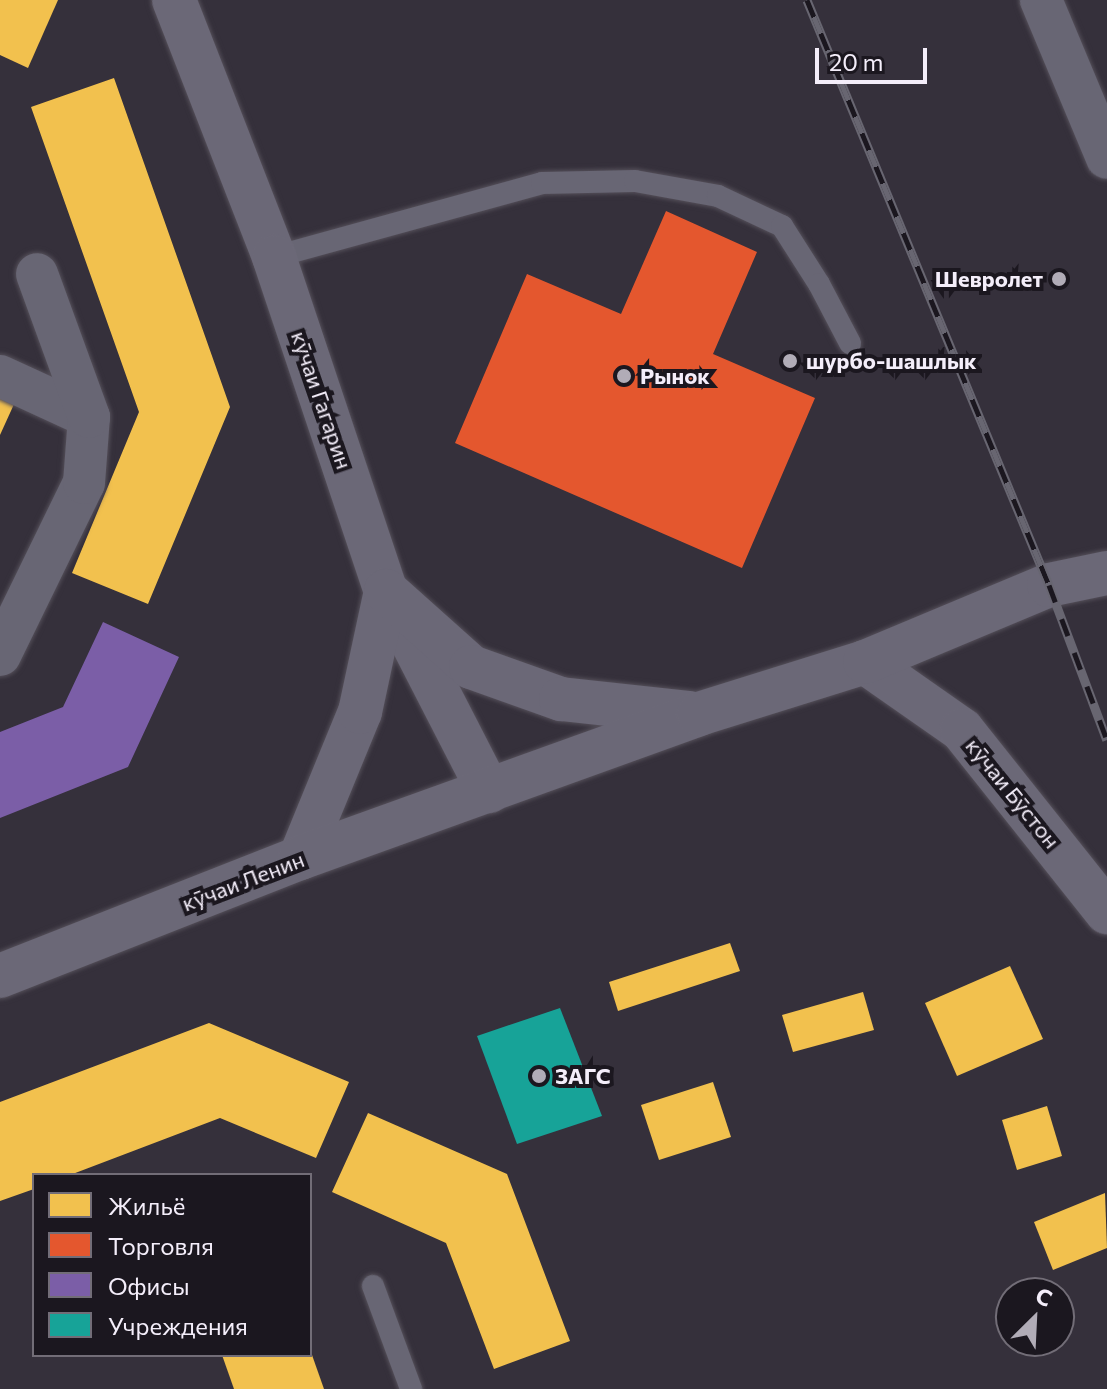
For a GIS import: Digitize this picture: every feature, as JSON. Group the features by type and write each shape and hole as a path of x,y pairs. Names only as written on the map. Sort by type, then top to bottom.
{"main road":[{"name":"кӯчаи Гагарин","path":"174,0 274,257 386,591 489,791"},
{"path":"1049,585 1107,548"},
{"path":"1049,585 1107,573"},
{"name":"кӯчаи Ленин","path":"0,976 300,858 699,714 865,662 1049,585"},
{"path":"300,858 360,712 386,591 471,667 561,699 699,714"},
{"name":"кӯчаи Бӯстон","path":"865,662 962,730 1107,912"}],"street":[{"path":"1041,0 1107,158"},
{"path":"0,655 84,483 89,417 37,274"},
{"path":"0,376 89,417"}],"lane":[{"path":"274,257 542,183 635,181 718,196 782,226 819,284 850,343"},
{"path":"373,1286 411,1389"}],"building: Жильё":[{"path":"0,0 58,0 28,68 0,55"},
{"path":"114,78 230,407 148,604 72,573 139,412 31,107"},
{"path":"0,396 15,402 0,435"},
{"path":"730,943 740,971 618,1011 609,982"},
{"path":"1010,966 1043,1039 957,1076 925,1003"},
{"path":"863,992 874,1030 793,1052 782,1015"},
{"path":"209,1023 349,1082 316,1158 220,1118 75,1173 32,1173 32,1190 0,1201 0,1102"},
{"path":"713,1082 731,1137 659,1160 641,1105"},
{"path":"1047,1106 1062,1156 1017,1170 1002,1120"},
{"path":"368,1113 507,1174 570,1341 494,1369 446,1243 332,1192"},
{"path":"1105,1193 1107,1248 1053,1270 1034,1222"},
{"path":"312,1355 324,1389 234,1389 223,1357"}],"building: Торговля":[{"name":"Рынок","path":"666,211 757,252 713,354 815,398 742,568 455,443 527,274 621,314"}],"building: Офисы":[{"path":"103,622 179,657 128,767 0,818 0,732 63,707"}],"building: Учреждения":[{"name":"ЗАГС","path":"560,1008 602,1116 517,1144 477,1036"}],"railway":[{"path":"807,0 1049,585 1107,740"}],"place":[{"name":"Шевролет","path":"1059,279"},
{"name":"шурбо-шашлык","path":"790,361"},
{"name":"Рынок","path":"624,376"},
{"name":"ЗАГС","path":"539,1076"}]}
